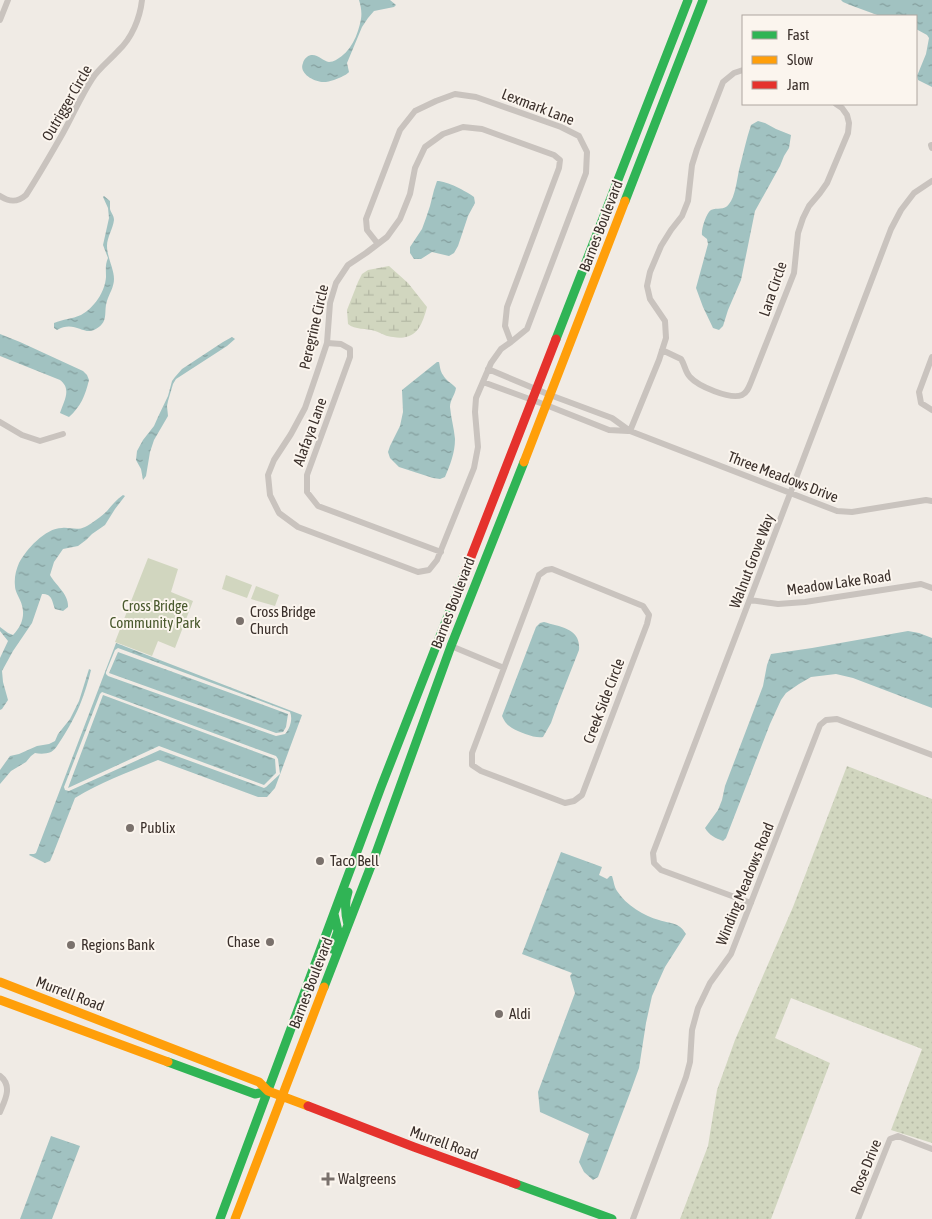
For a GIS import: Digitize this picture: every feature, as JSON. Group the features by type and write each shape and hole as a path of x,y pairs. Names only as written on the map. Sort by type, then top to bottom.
{"main road":[{"name":"Barnes Boulevard","path":"220,1219 446,619 688,0"},
{"path":"689,36 688,23 697,0"},
{"name":"Barnes Boulevard","path":"235,1219 376,853 451,646 703,0"},
{"path":"447,635 448,628 476,559 479,536"},
{"path":"446,619 447,635 451,646"},
{"path":"348,925 345,913 346,898 366,845 368,837 367,826"},
{"path":"302,1044 303,1030 336,940 338,931 334,914"},
{"name":"Murrell Road","path":"0,982 259,1082 268,1091 414,1147 612,1219"},
{"name":"Murrell Road","path":"0,1000 255,1094 268,1091"}],"street":[{"path":"0,20 8,0"},
{"name":"Outrigger Circle","path":"0,196 9,201 16,201 21,200 26,195 53,151 92,78 120,50 128,39 136,24 142,0"},
{"path":"630,431 666,338 665,321 650,299 647,286 650,272 661,246 682,216 688,200 696,149 723,82 734,73 742,70"},
{"name":"Lexmark Lane","path":"378,244 367,230 366,219 400,130 414,111 456,94 476,97 561,127 578,136 587,152 586,173 526,329 511,342"},
{"name":"Lara Circle","path":"662,350 681,359 687,374 703,386 732,397 742,395 746,391 794,273 798,233 802,218 827,183 848,133 849,123 846,115 838,105"},
{"name":"Peregrine Circle","path":"463,127 482,130 554,154 560,160 559,168 507,307 505,326 511,342 501,349 491,363 476,398 475,412 478,447 474,468 438,560 429,570 418,572 298,527 279,513 270,495 268,475 274,460 291,434 304,408 317,374 326,343 330,303 336,283 348,265 387,237 400,219 410,194 415,168 425,147 443,134 463,127"},
{"name":"Walnut Grove Way","path":"751,903 661,870 654,863 653,853 892,229 901,210 914,193 932,181"},
{"name":"Alafaya Lane","path":"326,343 341,344 350,349 350,357 307,474 308,492 318,506 441,552"},
{"path":"932,357 919,392 920,403 932,410"},
{"path":"488,369 537,389"},
{"path":"483,382 533,400"},
{"name":"Three Meadows Drive","path":"537,389 612,418 630,431 837,511 852,512 926,500 932,501"},
{"name":"Three Meadows Drive","path":"533,400 609,430 630,431"},
{"path":"0,422 22,435 40,441 63,434"},
{"name":"Creek Side Circle","path":"552,569 643,606 649,615 582,795 574,801 565,804 481,771 472,765 472,752 504,668 538,575 546,570 552,569"},
{"name":"Meadow Lake Road","path":"750,600 778,604 805,602 921,584 932,588"},
{"path":"451,646 504,668"},
{"name":"Winding Meadows Road","path":"633,1219 686,1077 690,1062 692,1030 698,1008 710,983 731,954 820,725 826,720 837,718 932,755"},
{"path":"0,1076 6,1083 8,1090 0,1112"},
{"name":"Rose Drive","path":"858,1219 890,1139 898,1136 932,1149"}],"green space":[{"path":"389,266 408,283 427,307 417,331 407,337 388,336 348,324 347,310 362,274 368,270"},
{"name":"Cross Bridge Community Park","path":"148,558 178,569 171,592 193,601 175,648 158,641 152,656 115,642"},
{"path":"226,575 252,585 247,598 222,589"},
{"path":"256,586 279,595 275,606 251,599"},
{"path":"847,766 932,799 932,1143 891,1130 922,1049 791,998 775,1038 830,1063 771,1219 680,1219 708,1146 717,1090 735,1040 793,907"}],"water":[{"path":"359,0 390,0 396,5 374,11 368,18 362,27 347,63 349,72 347,74 325,82 309,77 305,74 302,67 307,57 314,55 331,62 341,57 350,48 356,37 361,19"},
{"path":"841,0 932,0 932,87 918,80 917,76 926,54 929,38 917,30 917,15 877,15"},
{"path":"758,121 791,135 789,148 755,211 741,280 723,326 719,330 713,328 696,288 708,244 707,239 702,235 702,229 711,210 723,208 731,201 751,125"},
{"path":"437,181 451,184 466,192 474,197 475,203 454,253 449,256 432,252 421,259 414,259 410,253 410,247 422,229"},
{"path":"104,196 110,201 110,209 114,217 107,246 114,282 107,301 104,320 99,327 90,331 68,326 57,330 54,328 54,323 86,312 98,299 104,288 108,258 103,245 109,218"},
{"path":"0,334 83,371 87,375 89,380 84,396 80,405 69,417 60,413 66,395 64,384 60,380 0,356"},
{"path":"232,337 235,339 227,346 176,379 168,401 168,416 154,440 146,476 143,480 141,469 136,460 137,451 154,426 168,396 172,381 182,369"},
{"path":"439,362 444,377 456,388 450,407 455,439 454,449 445,477 440,479 399,467 390,458 388,452 400,426 403,412 402,390"},
{"path":"123,495 125,496 105,525 78,546 63,549 54,562 50,575 64,594 68,607 63,611 55,609 50,597 42,594 32,623 2,671 8,700 0,710 0,658 8,641 0,631 0,627 13,635 22,619 22,605 15,588 19,563 31,546 49,532 56,529 79,529 85,527 107,511"},
{"path":"544,622 563,627 573,633 577,637 579,650 551,723 543,737 536,737 512,728 502,716 536,627"},
{"path":"908,631 932,638 932,708 853,678 836,674 811,677 786,693 781,700 726,838 723,841 708,833 705,828 718,810 722,800 725,786 763,686 771,654"},
{"path":"116,643 302,715 275,788 267,797 258,797 158,760 106,782 75,798 50,861 45,863 29,855 36,853","holes":["118,648 290,712 291,720 288,729 285,734 276,736 108,676 106,672 115,650","102,692 276,756 280,774 264,788 160,750 69,791 65,790 64,787"]},
{"path":"118,652 288,714 286,727 283,732 276,733 109,673"},
{"path":"89,669 91,670 86,689 79,706 56,748 49,753 35,753 26,762 11,771 0,784 0,770 10,756 55,741 70,719 79,701"},
{"path":"103,695 275,759 276,773 264,785 159,746 68,788"},
{"path":"561,852 602,867 599,875 607,879 612,876 617,891 630,905 647,916 678,925 686,934 665,967 652,996 639,1068 598,1177 593,1180 584,1172 579,1162 589,1134 540,1112 538,1092 575,993 570,976 572,973 522,954"},
{"path":"51,1136 80,1146 52,1219 20,1219"}],"traffic: fast":[{"path":"556,339 688,0"},
{"path":"625,201 703,0"},
{"path":"324,987 376,853 451,646 524,462"},
{"path":"220,1219 381,787 464,575"},
{"path":"348,892 345,908 348,925"},
{"path":"332,949 338,931 334,914"},
{"path":"168,1062 255,1094 268,1091"},
{"path":"516,1184 612,1219"}],"traffic: slow":[{"path":"524,462 625,201"},
{"path":"0,982 259,1082 268,1091 308,1106"},
{"path":"235,1219 324,987"},
{"path":"0,1000 168,1062"}],"traffic: jam":[{"path":"464,575 556,339"},
{"path":"308,1106 516,1184"}],"place":[{"name":"Cross Bridge Church","path":"240,621"},
{"name":"Publix","path":"130,828"},
{"name":"Taco Bell","path":"320,861"},
{"name":"Chase","path":"270,942"},
{"name":"Regions Bank","path":"71,945"},
{"name":"Aldi","path":"499,1014"},
{"name":"Walgreens","path":"328,1179"}]}
